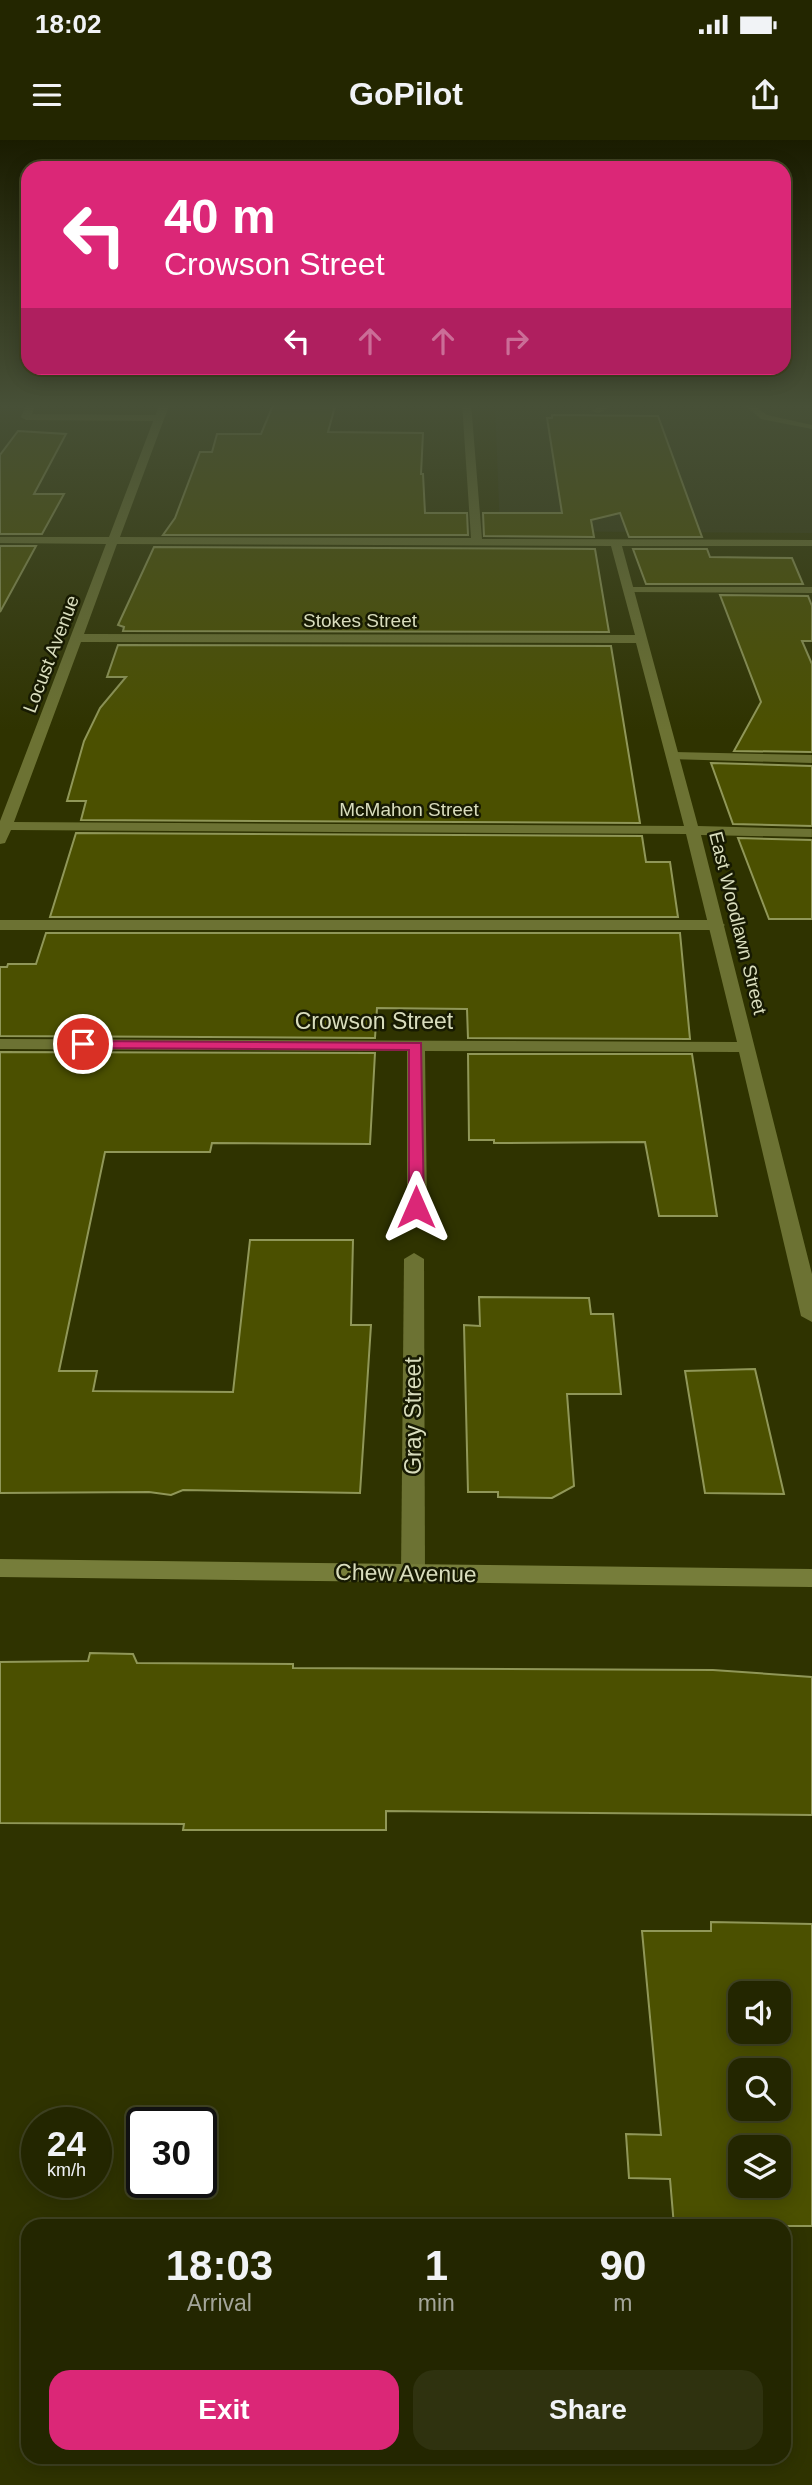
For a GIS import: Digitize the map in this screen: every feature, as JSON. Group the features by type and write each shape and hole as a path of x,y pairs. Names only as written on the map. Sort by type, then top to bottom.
{"street":[{"name":"Locust Avenue","path":"3,833 124,512"},
{"path":"475,512 477,542"},
{"path":"0,540 812,543"},
{"name":"East Woodlawn Street","path":"616,542 748,1047 812,1316"},
{"path":"629,590 812,590"},
{"name":"Stokes Street","path":"78,638 641,639"},
{"path":"674,756 812,759"},
{"name":"McMahon Street","path":"3,833 693,831 812,834"},
{"path":"0,925 717,925"},
{"name":"Crowson Street","path":"0,1044 748,1047"},
{"path":"416,1046 416,1207"},
{"name":"Gray Street","path":"413,1574 414,1259"},
{"name":"Chew Avenue","path":"0,1568 812,1578"}],"shaded area":[{"path":"499,512 812,512 812,533 500,531"}],"building":[{"path":"0,512 54,512 42,534 0,534"},
{"path":"177,512 467,513 468,535 163,535"},
{"path":"693,512 702,537 629,537 620,513 591,520 594,537 484,536 483,513"},
{"path":"0,546 36,546 0,612"},
{"path":"154,547 595,549 609,632 123,631 124,627 118,625"},
{"path":"633,549 707,549 710,557 792,558 803,584 646,584"},
{"path":"720,595 808,596 812,606 812,641 802,641 812,664 812,752 734,751 761,702"},
{"path":"118,645 611,646 640,823 81,820 86,801 67,801 84,741 100,708 126,677 107,677"},
{"path":"711,763 812,766 812,826 733,824"},
{"path":"76,833 642,836 646,862 670,862 678,917 50,917"},
{"path":"738,838 812,840 812,919 769,919"},
{"path":"46,933 680,933 690,1039 468,1038 467,1009 377,1008 375,1038 0,1036 0,967 7,967 8,964 36,964"},
{"path":"0,1052 375,1053 370,1144 212,1143 210,1152 105,1152 59,1371 97,1371 93,1391 233,1392 250,1240 353,1240 351,1325 371,1325 360,1493 183,1490 171,1495 149,1492 0,1493"},
{"path":"468,1054 692,1054 717,1216 659,1216 645,1142 494,1143 494,1140 469,1140"},
{"path":"479,1297 589,1298 591,1314 613,1314 621,1394 567,1394 574,1486 552,1498 498,1497 498,1492 468,1492 464,1325 480,1326"},
{"path":"755,1369 784,1494 705,1493 685,1371"},
{"path":"90,1653 133,1654 137,1663 293,1664 293,1668 713,1670 812,1677 812,1815 386,1811 386,1830 183,1830 184,1824 0,1823 0,1662 88,1661"},
{"path":"711,1922 812,1924 812,2226 791,2226 791,2219 673,2219 670,2179 629,2178 626,2134 661,2135 642,1931 711,1931"}],"route":[{"path":"83,1044 416,1046 416,1207"}]}
